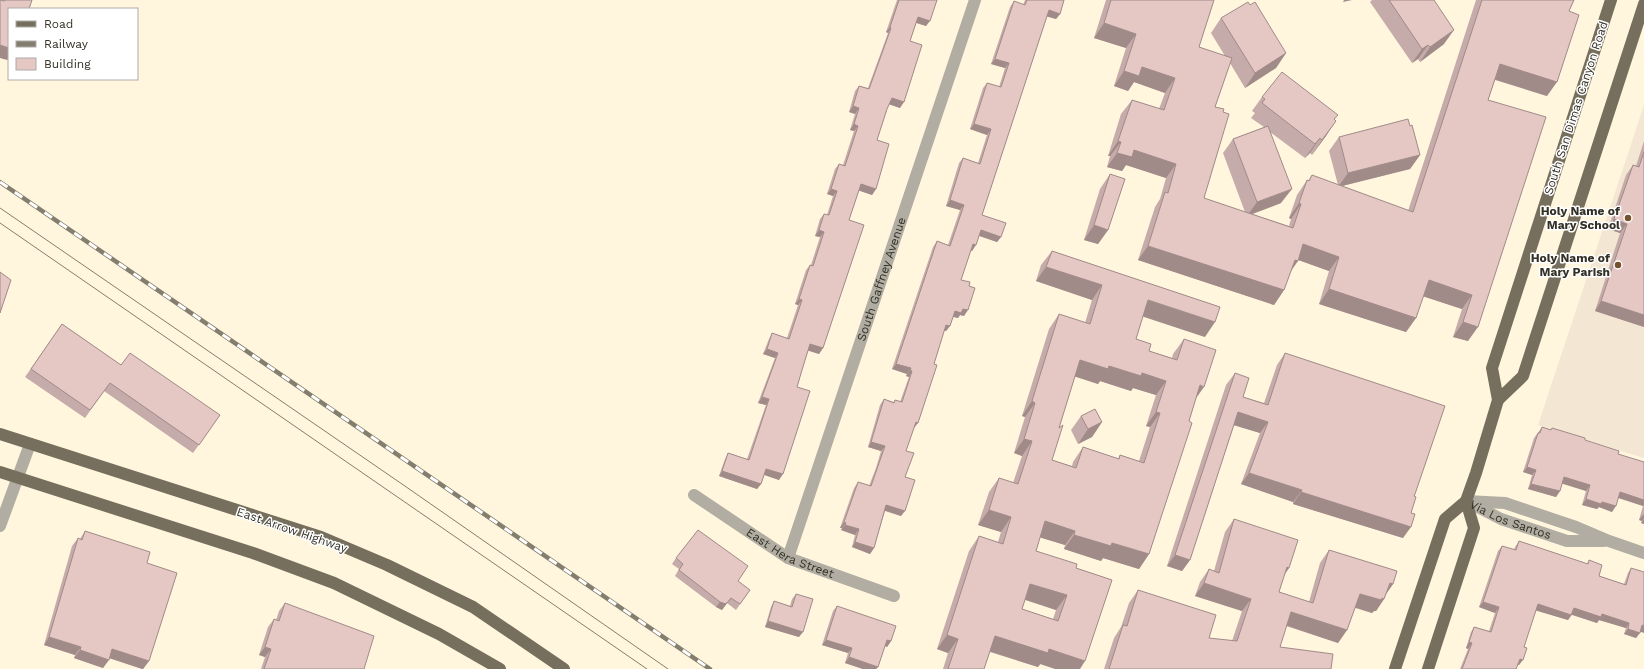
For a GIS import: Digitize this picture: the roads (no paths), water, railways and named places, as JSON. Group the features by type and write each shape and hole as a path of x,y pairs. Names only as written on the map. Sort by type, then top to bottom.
{"main road":[{"name":"South San Dimas Canyon Road","path":"1466,501 1498,400 1492,368 1611,0"},
{"name":"South San Dimas Canyon Road","path":"1498,400 1523,376 1644,4"},
{"name":"East Arrow Highway","path":"0,434 336,544 387,565 473,607 564,669"},
{"path":"0,472 253,553 334,583 439,634 500,669"},
{"path":"1395,669 1445,519 1466,501 1474,528 1428,669"}],"street":[{"name":"South Gaffney Avenue","path":"788,558 975,0"},
{"path":"0,526 30,444"},
{"name":"East Hera Street","path":"694,495 788,558 894,596"},
{"name":"Via Los Santos","path":"1466,501 1501,519 1567,541 1609,541"},
{"name":"Via Los Santos","path":"1466,501 1505,503 1576,527 1609,541 1644,553"}],"tram line":[{"path":"0,208 668,669"},
{"path":"0,223 647,669"}],"railway":[{"path":"0,182 710,669"}],"place":[{"name":"Holy Name of Mary School","path":"1628,218"},
{"name":"Holy Name of Mary Parish","path":"1618,265"}]}
